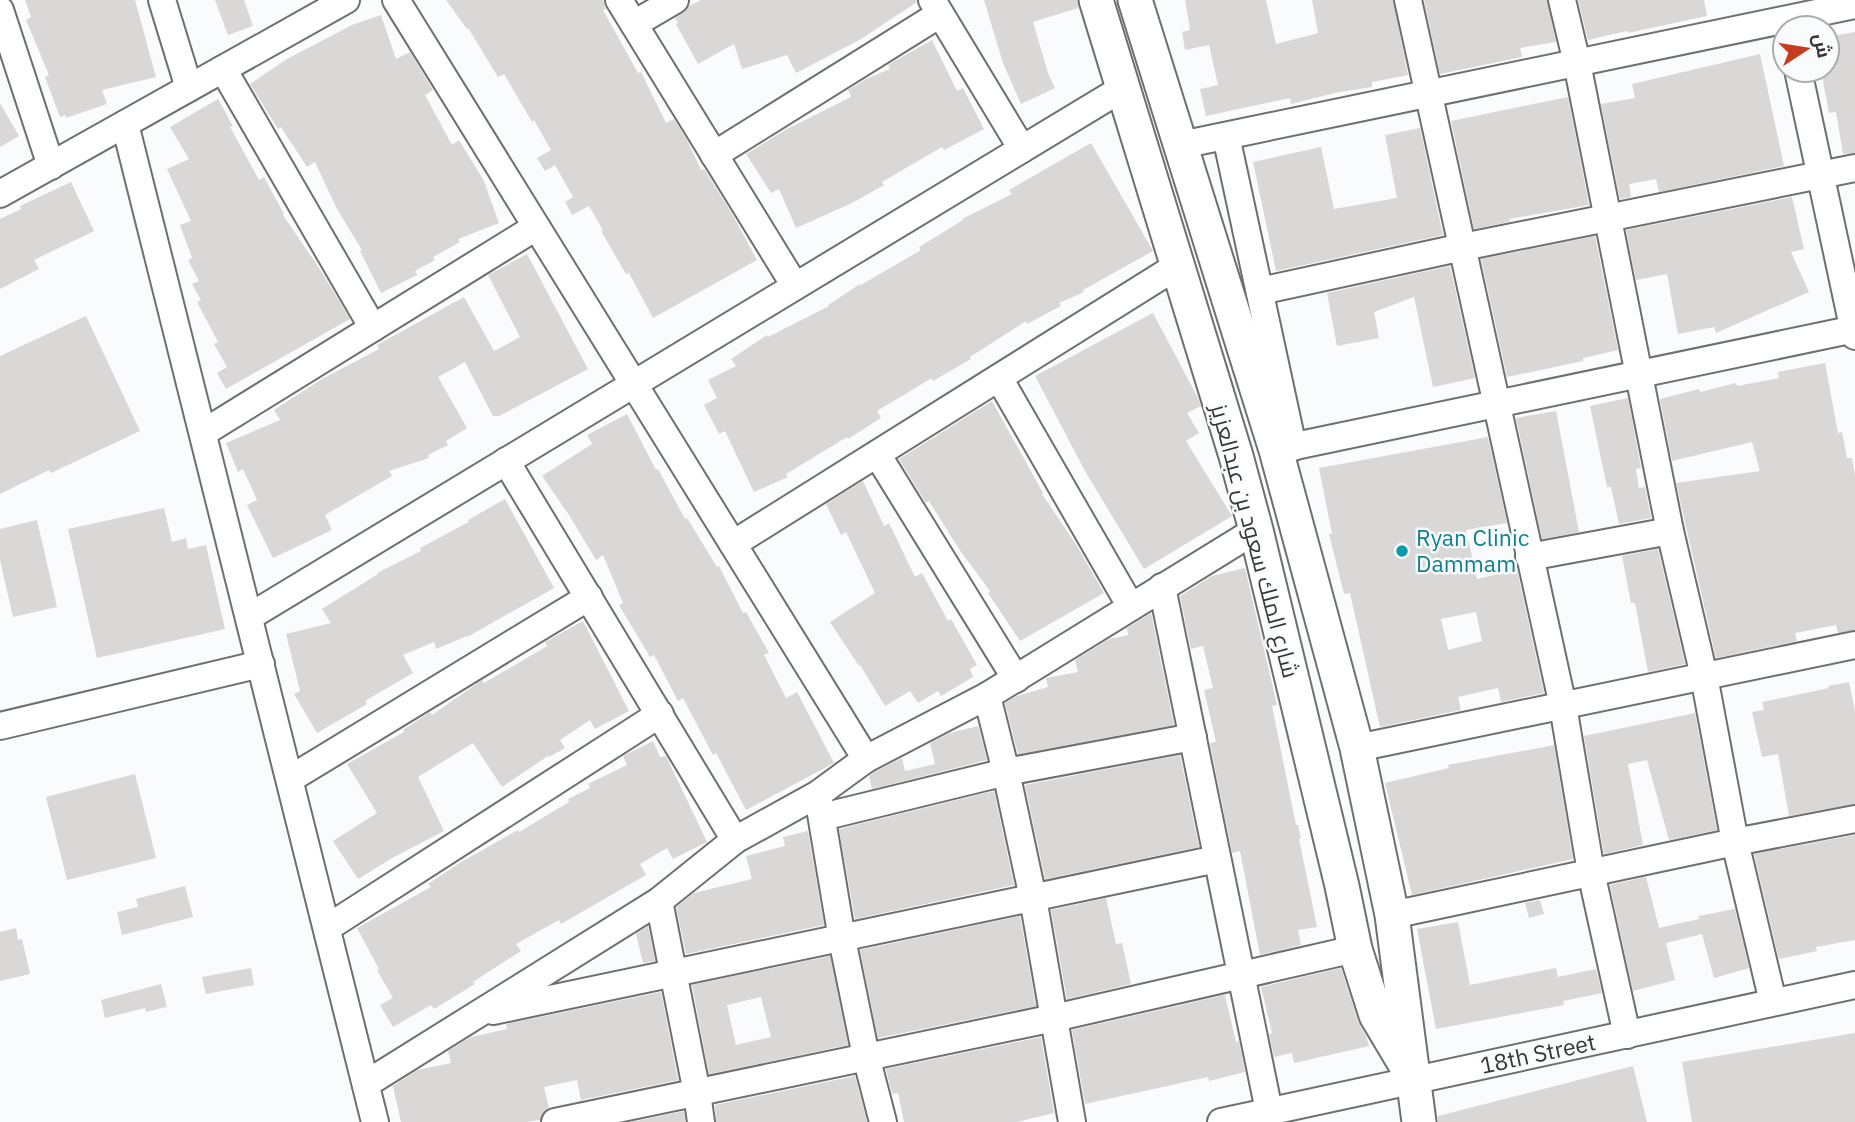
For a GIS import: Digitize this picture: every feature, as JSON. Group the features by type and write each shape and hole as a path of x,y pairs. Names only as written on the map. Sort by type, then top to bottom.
{"main road":[{"name":"شارع الملك سعود بن عبدالعزيز","path":"1096,0 1236,456 1342,886 1355,949 1376,1016 1414,1079"},
{"name":"شارع الملك سعود بن عبدالعزيز","path":"1135,0 1284,449 1357,748 1392,915 1419,1122"}],"street":[{"path":"162,0 190,88"},
{"path":"0,194 346,0"},
{"path":"396,0 866,759"},
{"path":"619,0 795,286"},
{"path":"634,24 675,0"},
{"path":"1408,0 1563,706 1591,872 1627,1035"},
{"path":"1562,0 1577,63 1670,531 1704,677 1735,842 1773,1002"},
{"path":"1799,14 1855,5"},
{"path":"714,155 936,7 1022,149"},
{"path":"0,10 51,166"},
{"path":"1181,145 1577,63 1771,20"},
{"path":"223,69 373,328"},
{"path":"1226,136 1260,291 1284,449 1855,332 1801,84"},
{"path":"249,617 1123,88"},
{"path":"125,124 375,1122"},
{"path":"1260,291 1855,168"},
{"path":"203,433 536,227"},
{"path":"733,544 1177,266"},
{"path":"999,378 1131,607"},
{"path":"877,454 1016,679"},
{"path":"506,461 735,840"},
{"path":"820,805 866,759 988,696 1256,530"},
{"path":"1529,557 1670,531"},
{"path":"1163,587 1269,1111"},
{"path":"290,779 589,597"},
{"path":"1357,748 1855,645"},
{"path":"0,726 261,664"},
{"path":"988,696 1033,898 1072,1122"},
{"path":"327,928 660,714"},
{"path":"366,1084 659,901 735,840 820,805 1193,737"},
{"path":"820,805 842,939 866,1056 883,1122"},
{"path":"1392,915 1855,819"},
{"path":"477,1015 1217,859"},
{"path":"659,901 701,1122"},
{"path":"555,1122 1054,1018 1355,949"},
{"name":"18th Street","path":"1230,1121 1855,985"}],"building":[{"path":"25,0 135,0 156,77 102,90 107,104 66,118 65,115 60,117 45,77 49,75 26,20 31,17"},
{"path":"215,0 244,0 253,26 228,35"},
{"path":"446,0 603,0 606,9 603,10 638,73 641,72 666,123 674,119 701,170 704,169 731,212 757,260 653,318 589,206 572,215 565,202 573,197 555,165 545,171 537,158 551,150 534,120 532,122 504,74 498,77 468,28"},
{"path":"701,0 917,2 861,39 796,73 787,55 742,69 734,44 698,64 675,18"},
{"path":"984,0 1077,0 1078,8 1033,22 1055,88 1021,104 1003,63"},
{"path":"1185,0 1266,0 1276,44 1318,33 1312,0 1393,0 1408,75 1372,82 1372,87 1291,104 1290,98 1206,116 1200,89 1218,85 1209,45 1185,50 1182,32 1190,30"},
{"path":"1424,0 1547,0 1556,42 1520,48 1522,57 1440,74"},
{"path":"1578,0 1704,0 1707,16 1588,40"},
{"path":"381,15 396,59 410,52 433,90 425,95 452,145 459,140 484,181 499,223 458,239 460,242 415,271 417,275 381,293 360,251 362,250 337,209 315,162 307,167 281,127 278,129 250,84 287,59 352,25"},
{"path":"1855,32 1855,153 1843,154 1836,112 1829,113 1824,84 1841,84 1841,34"},
{"path":"932,40 957,91 963,88 984,129 944,150 942,147 852,203 796,228 779,189 771,193 746,154 785,130 851,97 848,90 890,69 888,65"},
{"path":"1760,54 1784,166 1659,192 1656,179 1629,184 1631,197 1620,199 1601,104 1635,98 1632,84"},
{"path":"1568,97 1589,205 1509,219 1509,222 1474,229 1451,121"},
{"path":"218,99 259,180 264,177 283,215 350,319 226,389 217,373 227,367 214,344 218,342 197,302 201,300 192,284 199,281 188,260 192,258 180,225 191,221 167,169 189,159 170,127"},
{"path":"0,103 19,136 0,147"},
{"path":"1420,128 1443,235 1276,271 1253,162 1321,147 1334,209 1397,198 1385,135"},
{"path":"1091,143 1153,251 1083,290 1084,292 1059,303 1061,306 1027,324 1026,321 970,357 971,359 933,381 932,378 877,411 881,418 786,474 788,477 754,492 725,431 719,434 704,405 717,398 708,380 736,366 731,359 767,335 768,337 829,306 860,284 921,250 919,247 962,219 1012,194 1009,190"},
{"path":"71,182 94,231 34,260 39,269 0,289 0,219 21,209 20,206"},
{"path":"1792,197 1804,249 1791,252 1809,292 1716,333 1714,327 1678,334 1667,274 1636,280 1626,230"},
{"path":"1595,236 1618,350 1583,358 1583,361 1507,377 1481,259"},
{"path":"527,254 588,369 499,416 493,416 465,362 438,377 467,428 446,441 448,445 428,455 429,458 389,471 392,476 325,515 332,530 273,558 247,505 257,500 243,469 238,472 226,443 280,420 274,410 322,379 379,349 377,345 464,297 494,351 520,337 488,275"},
{"path":"1450,266 1475,378 1433,387 1414,297 1374,312 1379,338 1337,346 1327,293"},
{"path":"1153,313 1201,406 1187,413 1199,433 1186,441 1232,516 1144,569 1085,471 1035,376"},
{"path":"86,316 140,431 0,494 0,356"},
{"path":"1825,363 1838,433 1842,432 1847,458 1852,458 1855,476 1855,630 1838,633 1836,625 1795,633 1797,641 1716,658 1676,483 1760,471 1752,442 1672,461 1660,399 1699,389 1700,392 1736,383 1737,386 1779,378 1778,372"},
{"path":"1628,398 1641,468 1636,469 1639,488 1645,487 1651,518 1619,524 1611,487 1607,487 1590,406"},
{"path":"992,401 1042,494 1104,593 1020,641 988,593 990,591 929,501 926,503 899,459"},
{"path":"1556,411 1579,532 1542,539 1516,418"},
{"path":"627,414 685,519 687,518 717,567 719,566 743,613 746,612 769,653 764,655 786,698 797,692 834,763 746,810 683,698 678,701 654,655 650,657 619,605 623,603 603,555 596,560 542,476 592,444 587,435"},
{"path":"1488,437 1507,523 1466,530 1477,579 1517,570 1544,693 1501,702 1498,688 1458,697 1461,710 1380,727 1350,593 1344,594 1329,534 1332,534 1319,468","holes":["1476,612 1482,641 1448,650 1441,619"]},
{"path":"863,481 884,526 889,523 915,577 922,573 948,621 951,619 977,665 970,669 973,677 941,696 938,691 918,703 910,691 885,706 830,622 875,593 846,532 841,535 826,504"},
{"path":"505,499 554,588 467,637 436,649 434,642 403,655 413,673 317,733 294,694 300,691 286,634 331,623 322,609 377,573 421,551 420,548"},
{"path":"164,508 172,542 186,538 188,549 206,545 225,629 97,658 68,529"},
{"path":"37,520 57,607 13,617 0,560 0,529"},
{"path":"1658,549 1685,664 1648,672 1635,603 1631,603 1622,556"},
{"path":"1245,568 1277,705 1272,706 1317,927 1298,930 1301,945 1260,955 1240,851 1232,853 1210,743 1216,742 1204,690 1213,688 1203,646 1191,649 1180,596 1212,576"},
{"path":"1151,613 1174,725 1018,754 1005,703 1017,696 1048,687 1046,678 1078,672 1075,660 1109,639 1128,635 1127,628"},
{"path":"583,621 629,711 595,729 590,720 560,740 565,748 548,756 502,787 473,743 418,777 444,831 358,879 333,841 377,813 347,764 404,732 403,730 430,712 432,715 482,680 484,683 547,646 545,642"},
{"path":"1849,682 1855,711 1855,804 1789,816 1778,754 1762,757 1752,712 1764,710 1762,702"},
{"path":"1695,713 1717,830 1669,840 1647,760 1628,764 1643,845 1604,854 1584,736"},
{"path":"978,726 987,760 872,789 869,776 874,772 902,758 905,771 935,764 930,743 950,733"},
{"path":"653,741 660,757 666,756 707,842 673,859 667,848 640,864 646,875 561,924 559,920 516,944 521,951 473,982 475,984 434,1009 431,1005 393,1027 380,1005 393,998 357,928 431,887 428,884 461,862 569,802 568,799 590,788 588,784 627,765 623,756"},
{"path":"1554,745 1573,859 1412,895 1385,783 1449,768 1448,765"},
{"path":"1180,755 1199,847 1045,879 1025,785"},
{"path":"135,774 156,858 67,880 46,797"},
{"path":"994,791 1014,885 855,919 839,829"},
{"path":"808,831 824,925 686,954 676,907 694,893 752,879 746,856 785,846 783,837"},
{"path":"1855,835 1855,940 1816,947 1817,951 1779,959 1754,854"},
{"path":"1646,877 1659,928 1699,919 1698,916 1735,909 1749,968 1714,978 1702,934 1666,943 1675,980 1633,991 1610,885"},
{"path":"185,886 193,917 122,935 117,912 138,907 136,899"},
{"path":"1106,898 1116,944 1122,943 1131,984 1067,999 1051,910"},
{"path":"1540,900 1544,914 1529,918 1525,903"},
{"path":"1020,916 1036,1006 878,1038 860,950"},
{"path":"1458,922 1470,985 1556,968 1558,977 1596,969 1602,993 1563,1001 1564,1005 1436,1029 1417,929"},
{"path":"648,926 655,961 643,963 636,934"},
{"path":"16,928 18,940 22,939 30,974 0,981 0,932"},
{"path":"830,956 848,1045 709,1074 692,985","holes":["761,997 771,1037 736,1045 727,1005"]},
{"path":"251,968 254,985 206,994 202,977"},
{"path":"1341,968 1369,1046 1294,1063 1292,1053 1274,1057 1269,1034 1272,1033 1261,987"},
{"path":"161,984 167,1007 146,1012 145,1008 105,1018 101,1000"},
{"path":"661,992 678,1080 581,1100 577,1080 544,1087 549,1108 544,1111 540,1120 528,1122 401,1122 393,1086 417,1070 451,1063 448,1051 471,1037 507,1029 506,1024"},
{"path":"1225,995 1245,1072 1209,1081 1208,1077 1085,1104 1072,1030"},
{"path":"1855,1033 1855,1122 1692,1122 1682,1062"},
{"path":"1041,1037 1054,1113 1017,1122 904,1122 898,1093 892,1094 886,1069"},
{"path":"1633,1066 1647,1122 1438,1122 1438,1116"},
{"path":"855,1076 867,1122 716,1122 715,1105"},
{"path":"684,1111 685,1122 632,1122"}],"place":[{"name":"Ryan Clinic Dammam","path":"1402,551"}]}
